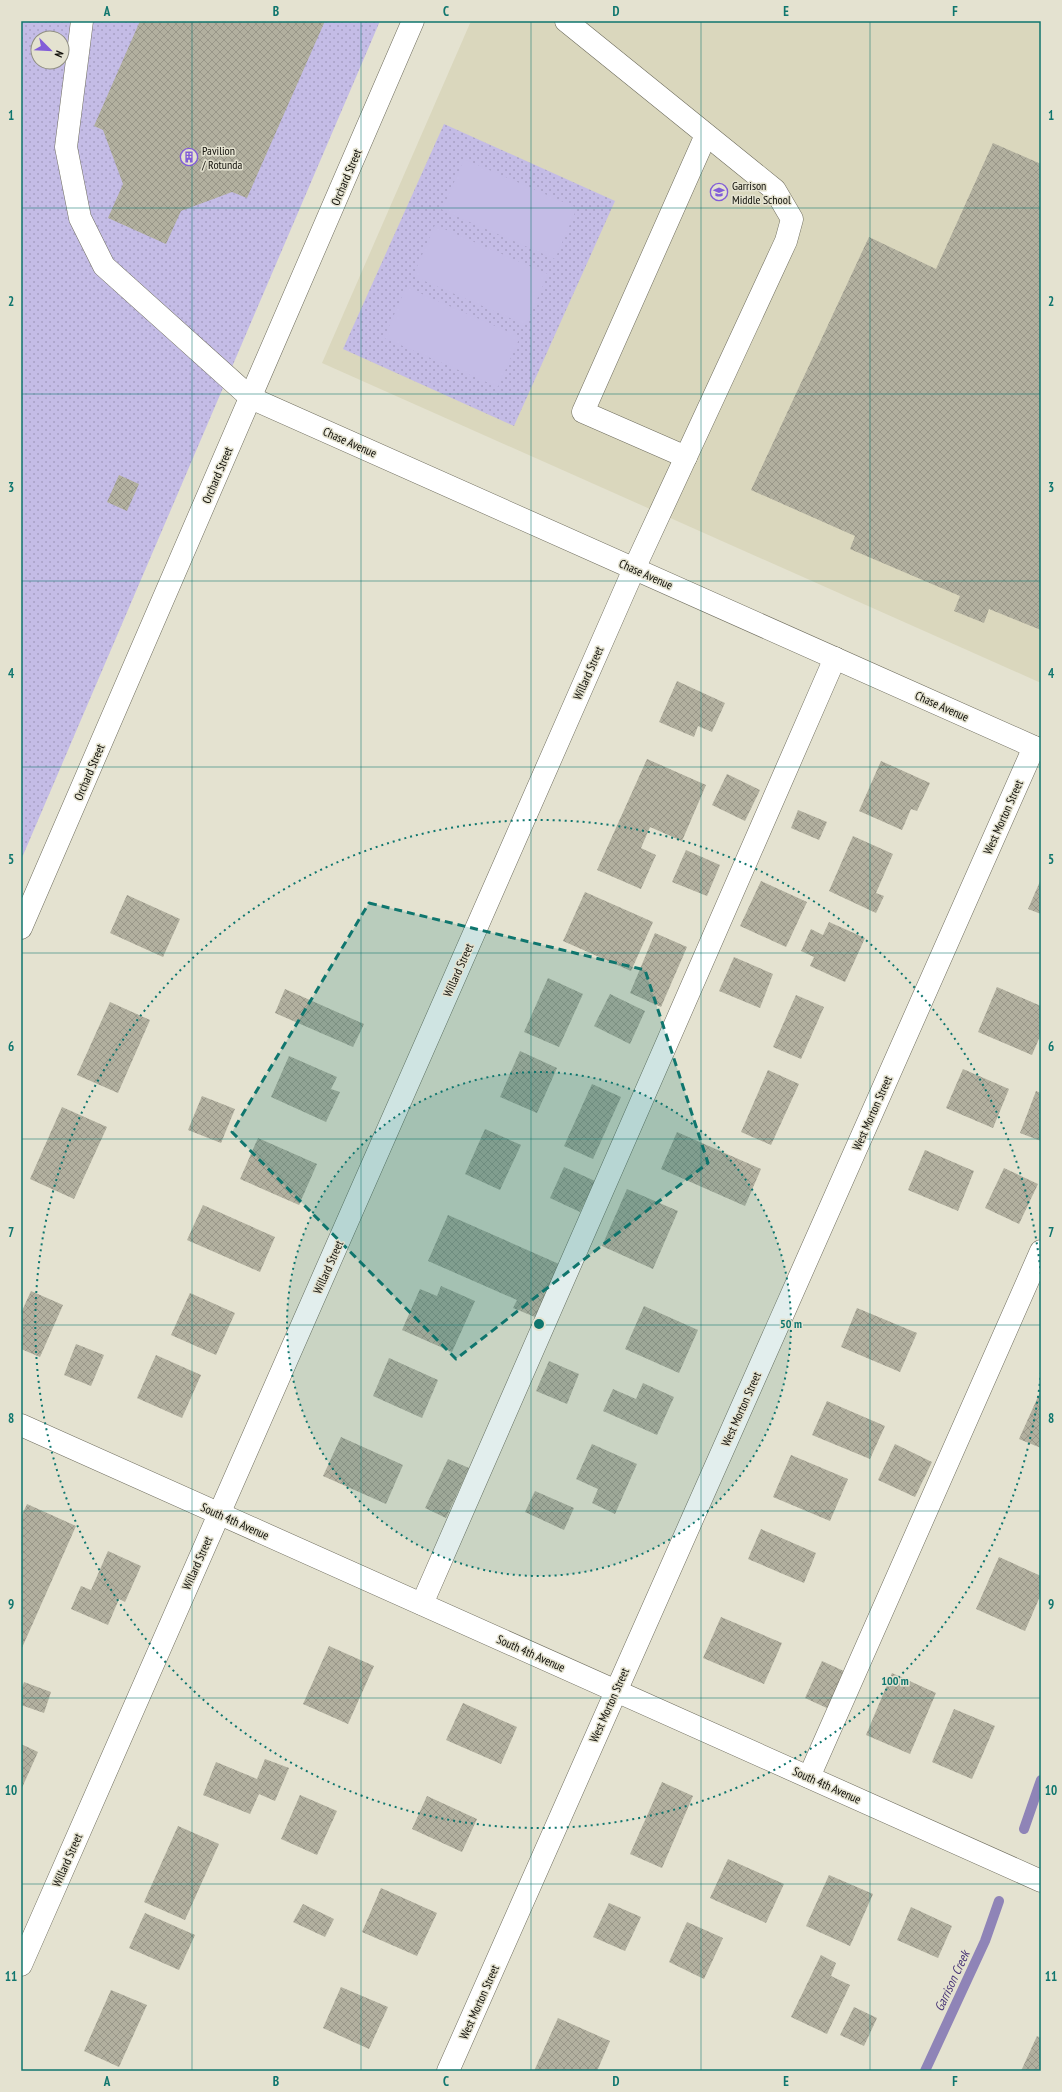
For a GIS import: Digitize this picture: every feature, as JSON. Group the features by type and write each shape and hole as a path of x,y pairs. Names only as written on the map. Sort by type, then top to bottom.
{"street":[{"name":"Chase Avenue","path":"82,21 66,147 80,218 104,266 251,398 1037,749"},
{"name":"Orchard Street","path":"21,928 413,21"},
{"name":"Willard Street","path":"21,1965 634,568 786,241 792,219 774,190 566,21"},
{"path":"686,457 583,412 706,135"},
{"path":"422,1604 835,658"},
{"name":"West Morton Street","path":"448,2071 616,1690 1037,749"},
{"path":"809,1777 1041,1251"},
{"name":"South 4th Avenue","path":"21,1425 1041,1881"}],"highlighted area":[{"path":"369,903 645,970 708,1163 456,1359 232,1132"}],"shaded area":[{"path":"21,21 380,21 21,860"},
{"name":"Garrison Middle School","path":"471,21 1041,21 1041,683 322,363"},
{"path":"444,124 615,201 514,426 343,349"},
{"path":"464,159 577,208 555,259 442,210"},
{"path":"435,225 548,274 526,325 413,276"},
{"path":"406,287 520,337 498,387 384,338"}],"building":[{"name":"Pavilion / Rotunda","path":"140,21 325,21 247,198 232,192 181,211 166,244 108,218 123,184 103,130 94,126"},
{"path":"993,143 1041,164 1041,630 989,609 984,623 954,611 960,596 850,549 855,536 751,490 869,237 936,269"},
{"path":"119,475 139,484 127,511 107,502"},
{"path":"677,681 725,703 712,732 698,726 694,737 659,722"},
{"path":"647,759 706,785 682,841 650,827 641,848 656,855 641,889 597,870"},
{"path":"881,761 930,783 917,811 911,809 902,830 859,811"},
{"path":"727,774 760,790 745,821 712,805"},
{"path":"798,810 827,822 819,840 791,828"},
{"path":"853,836 893,854 876,893 884,896 876,913 829,891"},
{"path":"686,850 720,865 707,896 672,882"},
{"path":"1041,879 1041,914 1028,909"},
{"path":"761,881 807,902 786,947 740,926"},
{"path":"585,892 653,922 631,971 563,941"},
{"path":"127,895 180,919 163,957 110,933"},
{"path":"829,922 865,938 845,982 810,966 814,957 801,951 811,929 823,935"},
{"path":"655,933 687,947 661,1007 630,993"},
{"path":"734,957 773,974 760,1008 719,991"},
{"path":"548,978 583,994 559,1047 524,1032"},
{"path":"997,987 1041,1006 1041,1034 1032,1055 978,1032"},
{"path":"285,989 364,1024 353,1047 275,1013"},
{"path":"610,994 645,1011 630,1044 594,1026"},
{"path":"796,995 824,1007 801,1059 773,1047"},
{"path":"110,1002 150,1020 118,1093 77,1075"},
{"path":"520,1051 557,1068 537,1113 500,1097"},
{"path":"289,1056 337,1077 331,1089 340,1092 326,1122 271,1097"},
{"path":"963,1069 1009,1089 993,1128 946,1108"},
{"path":"768,1070 799,1084 771,1145 741,1132"},
{"path":"592,1084 621,1097 593,1159 564,1146"},
{"path":"1036,1091 1041,1093 1041,1141 1020,1133"},
{"path":"202,1096 235,1109 221,1143 188,1130"},
{"path":"62,1107 107,1127 74,1199 30,1179"},
{"path":"485,1129 521,1145 500,1190 465,1174"},
{"path":"677,1132 761,1169 745,1206 661,1169"},
{"path":"258,1138 317,1164 299,1205 240,1179"},
{"path":"925,1150 974,1171 958,1211 908,1190"},
{"path":"564,1167 595,1181 580,1212 550,1198"},
{"path":"1004,1168 1038,1184 1019,1224 985,1208"},
{"path":"627,1189 678,1211 653,1269 602,1246"},
{"path":"203,1205 275,1237 260,1272 187,1240"},
{"path":"448,1215 559,1264 535,1317 513,1308 517,1300 428,1261"},
{"path":"441,1286 475,1301 452,1352 402,1330 420,1289 437,1296"},
{"path":"31,1291 63,1305 40,1357 21,1349 21,1313"},
{"path":"190,1293 235,1313 216,1355 171,1335"},
{"path":"644,1306 698,1330 679,1373 625,1349"},
{"path":"857,1308 917,1333 900,1372 841,1347"},
{"path":"76,1344 104,1355 91,1386 64,1375"},
{"path":"156,1355 201,1375 182,1418 137,1398"},
{"path":"389,1358 438,1380 422,1418 373,1396"},
{"path":"549,1361 579,1374 567,1404 536,1391"},
{"path":"643,1383 674,1397 657,1435 603,1411 613,1389 636,1399"},
{"path":"1041,1390 1041,1448 1019,1439"},
{"path":"827,1401 885,1426 870,1459 812,1435"},
{"path":"341,1437 403,1465 386,1504 323,1476"},
{"path":"592,1444 637,1464 615,1514 592,1503 598,1489 576,1479"},
{"path":"895,1444 932,1462 915,1497 878,1480"},
{"path":"791,1455 848,1479 830,1521 773,1497"},
{"path":"448,1459 469,1468 446,1518 425,1508"},
{"path":"535,1491 574,1508 564,1530 525,1512"},
{"path":"27,1504 76,1526 21,1650 21,1517"},
{"path":"761,1529 816,1553 804,1583 748,1559"},
{"path":"108,1551 141,1566 125,1602 119,1599 108,1625 71,1609 81,1586 91,1590"},
{"path":"999,1557 1041,1576 1041,1594 1025,1631 976,1609"},
{"path":"721,1617 782,1643 764,1684 703,1658"},
{"path":"329,1646 374,1666 348,1724 303,1704"},
{"path":"822,1661 846,1672 829,1709 805,1698"},
{"path":"892,1673 936,1693 910,1754 866,1735"},
{"path":"24,1682 51,1692 44,1713 21,1705 21,1690"},
{"path":"463,1703 517,1727 501,1764 446,1740"},
{"path":"954,1709 995,1726 972,1779 932,1762"},
{"path":"21,1744 38,1752 21,1790"},
{"path":"265,1759 289,1768 275,1801 259,1794 250,1814 203,1795 216,1762 257,1779"},
{"path":"662,1782 693,1796 662,1868 630,1854"},
{"path":"300,1795 337,1811 317,1855 281,1839"},
{"path":"427,1796 477,1819 462,1852 412,1829"},
{"path":"178,1826 219,1844 185,1920 144,1902"},
{"path":"728,1859 784,1884 766,1923 710,1898"},
{"path":"829,1875 873,1894 850,1946 806,1926"},
{"path":"381,1888 437,1913 417,1956 362,1932"},
{"path":"609,1903 641,1917 625,1951 593,1937"},
{"path":"303,1904 334,1919 325,1937 293,1922"},
{"path":"911,1907 952,1926 938,1958 897,1940"},
{"path":"145,1913 195,1935 179,1970 129,1948"},
{"path":"687,1922 723,1938 704,1979 669,1962"},
{"path":"821,1955 836,1963 831,1976 850,1985 827,2034 791,2017"},
{"path":"341,1987 388,2007 369,2049 323,2028"},
{"path":"111,1990 147,2005 119,2067 84,2051"},
{"path":"854,2007 877,2018 864,2046 840,2035"},
{"path":"558,2018 610,2041 597,2071 534,2071"},
{"path":"1037,2036 1041,2038 1041,2071 1021,2071"}],"waterway":[{"name":"Garrison Creek","path":"1024,1829 1041,1780"},
{"name":"Garrison Creek","path":"925,2071 985,1941 999,1901"}],"place":[{"name":"Pavilion / Rotunda","path":"189,157"},
{"name":"Garrison Middle School","path":"719,192"}]}
